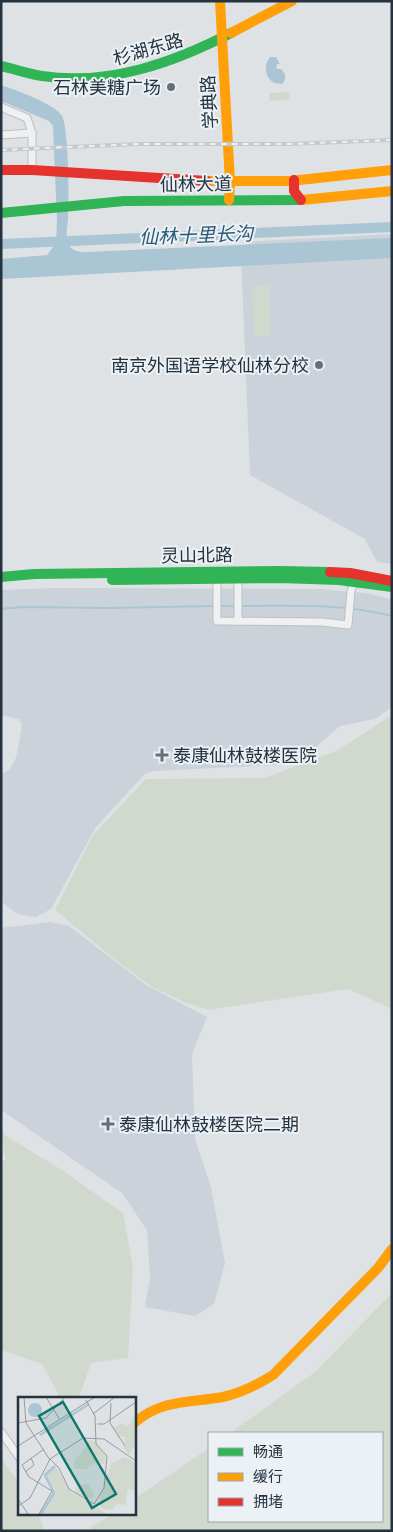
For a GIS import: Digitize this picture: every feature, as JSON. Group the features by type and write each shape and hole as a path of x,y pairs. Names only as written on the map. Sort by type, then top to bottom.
{"main road":[{"name":"学典路","path":"220,1 230,182 229,200"},
{"name":"杉湖东路","path":"1,66 17,71 60,78 95,79 150,69 200,50 292,1"},
{"name":"仙林大道","path":"1,170 32,170 230,182 294,180 361,175 392,170"},
{"path":"294,180 292,187 301,200"},
{"name":"仙林大道","path":"1,213 124,201 301,200 392,191"},
{"name":"灵山北路","path":"1,577 34,574 238,575 340,572 392,581"},
{"name":"灵山北路","path":"1,583 217,575"},
{"name":"灵山北路","path":"238,575 338,580 352,587 392,587"},
{"path":"135,1422 148,1412 177,1403 234,1394 255,1386 273,1375 378,1268 392,1248"}],"street":[{"path":"1,107 27,118 32,133 32,170"},
{"path":"1,135 32,133"},
{"path":"217,575 217,621 322,622 348,625 352,587"},
{"path":"238,575 238,621"},
{"path":"1,1432 18,1455"}],"shaded area":[{"path":"289,92 290,100 269,101 269,93"},
{"name":"南京外国语学校仙林分校","path":"392,234 392,564 377,562 365,539 250,475 241,255 243,248 248,242"},
{"path":"252,286 269,286 271,335 254,336"},
{"name":"泰康仙林鼓楼医院","path":"53,588 319,589 365,593 392,599 392,707 375,719 340,726 296,764 154,771 145,774 96,827 51,909 36,917 17,914 1,901 1,774 9,770 15,760 22,724 19,719 1,715 1,590"},
{"path":"392,715 392,1015 390,1008 348,989 208,1010 184,1002 152,987 119,963 55,910 93,835 146,779 265,778 338,750"},
{"name":"泰康仙林鼓楼医院二期","path":"50,922 69,926 146,985 207,1017 192,1054 195,1139 211,1187 225,1263 214,1304 195,1316 145,1307 150,1278 147,1230 122,1193 1,1110 1,928"},
{"path":"1,1133 62,1170 123,1213 133,1267 128,1358 91,1363 79,1397 58,1397 58,1393 42,1364 1,1350 1,1162 6,1160"},
{"path":"392,1293 392,1531 91,1531 90,1528 111,1514 135,1514 135,1498 208,1449 208,1522 383,1522 383,1432 231,1432 315,1372"},
{"path":"1,1458 18,1481 18,1514 39,1514 44,1531 1,1531"}],"water":[{"path":"270,57 276,57 280,64 277,64 277,69 281,69 285,74 285,80 282,84 274,83 267,75 266,64"},
{"path":"1,85 44,102 62,116 66,135 68,164 67,240 69,246 73,249 87,252 392,238 392,258 1,279 1,259 47,255 56,243 57,220 53,126 49,121 1,101"}],"waterway":[{"name":"仙林十里长沟","path":"1,244 392,227"},
{"path":"1,609 22,607 214,606"},
{"path":"218,606 236,606"},
{"path":"241,606 335,607 392,616"}],"railway":[{"path":"1,150 139,144 289,144 392,140"}],"traffic: fast":[{"path":"1,66 37,75 67,78 116,75 140,70 186,54 231,33"},
{"path":"1,213 124,201 302,200"},
{"path":"1,577 34,574 330,572"},
{"path":"112,580 280,578 339,580 392,587"}],"traffic: slow":[{"path":"220,1 230,182 229,200"},
{"path":"231,33 292,1"},
{"path":"207,181 290,181 392,170"},
{"path":"302,200 392,191"},
{"path":"135,1422 144,1415 166,1406 230,1395 249,1388 273,1375 378,1268 392,1249"}],"traffic: jam":[{"path":"1,170 32,170 207,181"},
{"path":"294,180 294,191 301,200"},
{"path":"330,572 350,573 392,581"}],"place":[{"name":"石林美糖广场","path":"171,87"},
{"name":"南京外国语学校仙林分校","path":"319,365"},
{"name":"泰康仙林鼓楼医院","path":"162,755"},
{"name":"泰康仙林鼓楼医院二期","path":"108,1124"}]}
